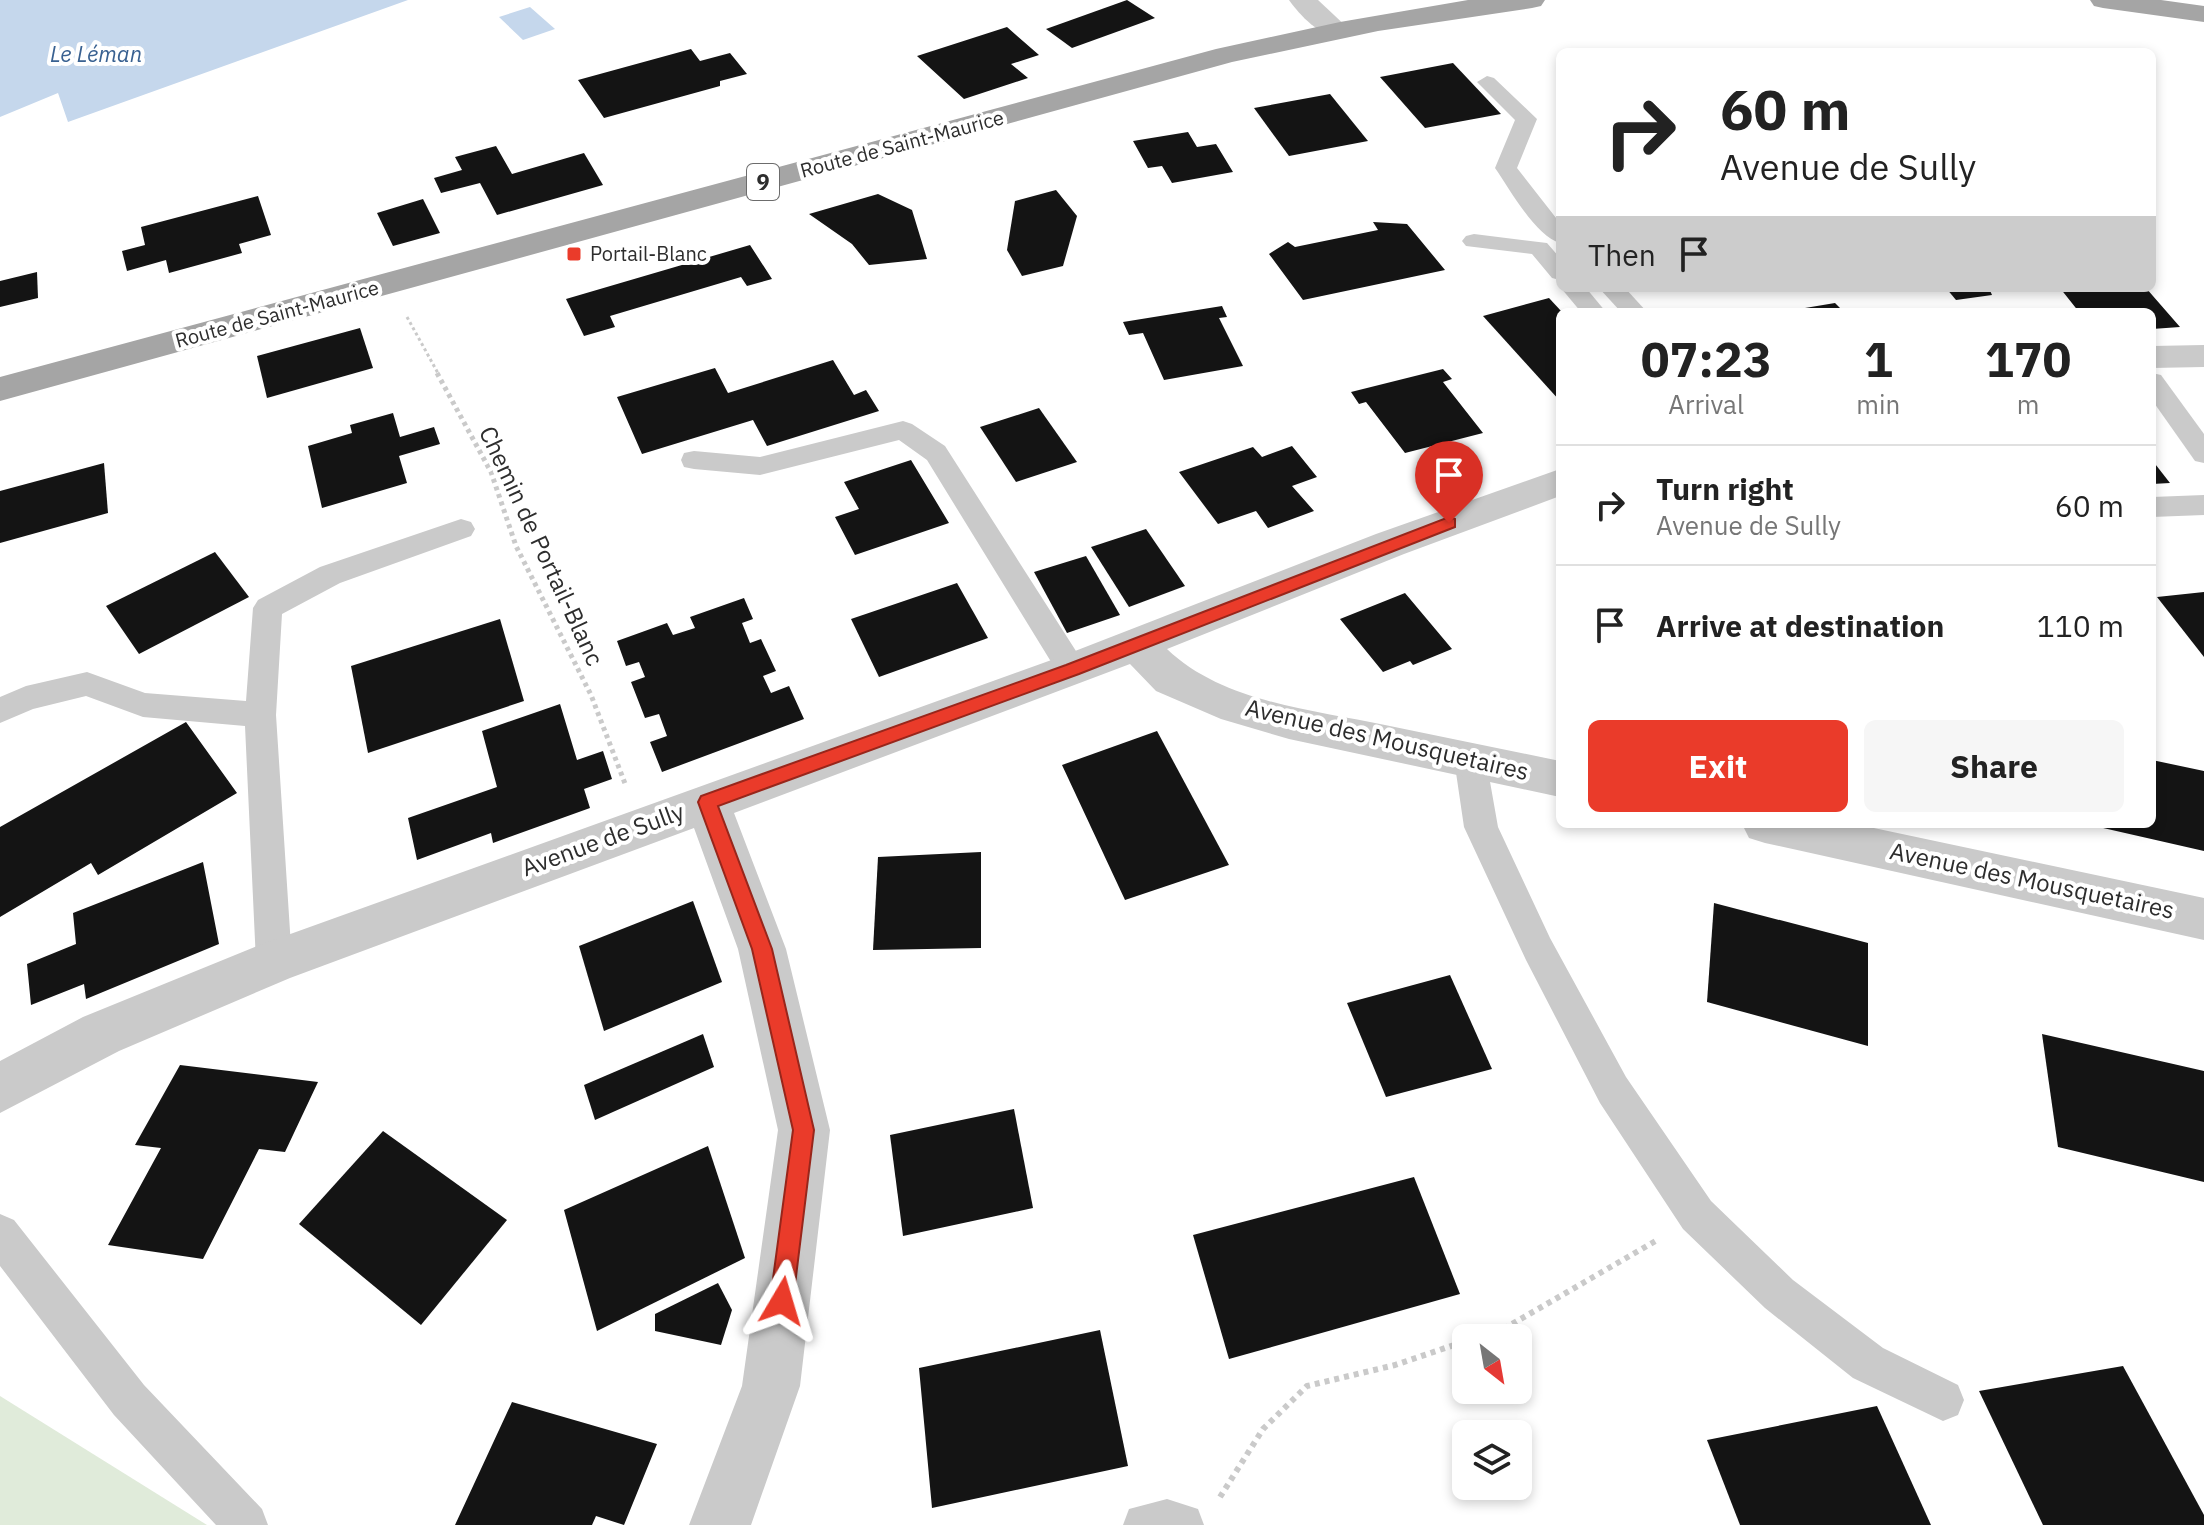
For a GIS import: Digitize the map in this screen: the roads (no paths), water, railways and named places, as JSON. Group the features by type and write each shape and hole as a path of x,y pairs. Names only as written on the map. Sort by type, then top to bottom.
{"main road":[{"name":"Route de Saint-Maurice","path":"0,389 1211,59 1448,5 1532,0"},
{"path":"2103,0 2204,14"}],"street":[{"path":"1302,0 1336,30"},
{"path":"2156,357 2204,356"},
{"name":"Avenue de Sully","path":"0,1088 101,1034 274,962 1072,670 1390,544 1556,483"},
{"name":"Avenue des Mousquetaires","path":"1136,645 1171,679 1221,702 1289,722 1556,778"},
{"path":"707,802 762,949 804,1130 771,1386 720,1525"},
{"name":"Avenue des Mousquetaires","path":"1783,828 2204,919"}],"lane":[{"path":"1487,82 1526,119 1506,168 1537,212 1556,232"},
{"path":"1474,241 1539,248 1556,268"},
{"path":"1576,292 1590,308"},
{"path":"1615,292 1631,308"},
{"path":"2156,387 2204,454"},
{"path":"694,460 760,466 903,430 936,453 1072,670"},
{"path":"2156,507 2204,505"},
{"path":"274,962 260,715 268,608 330,575 461,529"},
{"path":"0,711 26,698 87,684 143,705 260,715"},
{"path":"1470,759 1481,827 1538,949 1613,1090 1697,1215 1779,1294 1868,1363 1943,1400"},
{"path":"0,1234 129,1400 246,1525"},
{"path":"1145,1525 1201,1518"}],"water":[{"name":"Le Léman","path":"0,0 408,0 68,122 58,93 0,117"},
{"path":"530,7 555,29 523,40 499,17"}],"place":[{"name":"Portail-Blanc","path":"574,254"}]}
